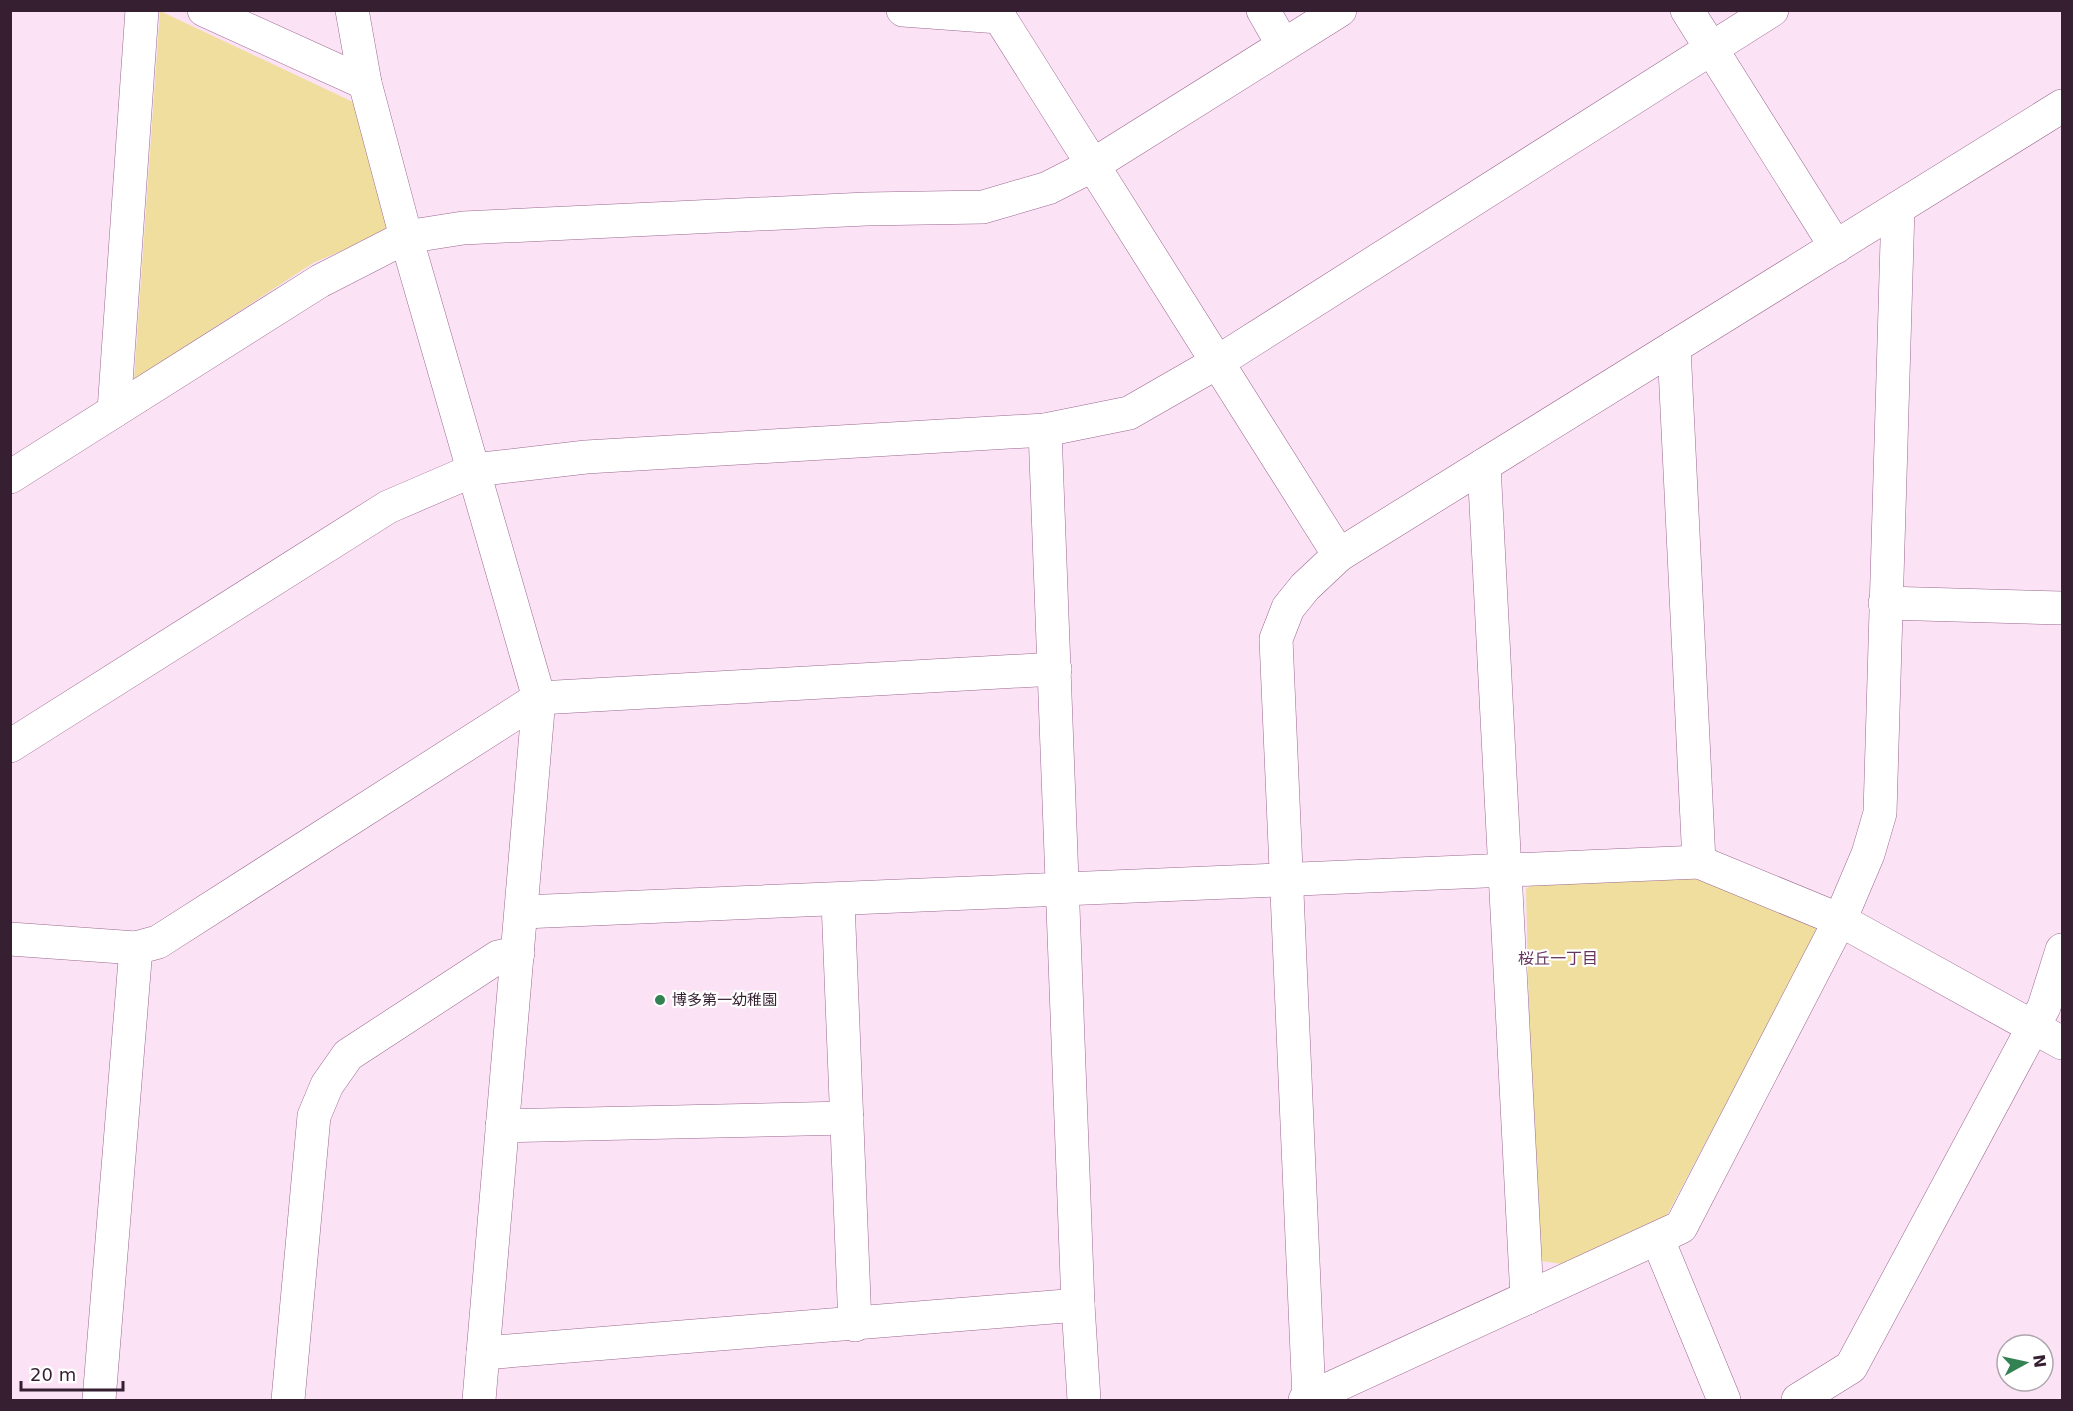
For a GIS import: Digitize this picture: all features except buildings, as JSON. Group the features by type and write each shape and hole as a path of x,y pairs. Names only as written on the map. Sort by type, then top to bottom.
{"street":[{"path":"114,411 142,10"},
{"path":"204,10 365,83"},
{"path":"352,10 365,83 406,237 539,698 523,912 479,1401"},
{"path":"903,10 997,14 1339,555"},
{"path":"1263,10 1283,45"},
{"path":"10,477 320,281 406,237 462,228 866,209 983,207 1048,188 1093,165 1340,10"},
{"path":"1687,10 1836,247"},
{"path":"10,746 388,507 474,470 586,457 1045,430 1129,413 1216,363 1772,10"},
{"path":"1898,208 1880,813 1868,854 1840,920 1681,1227 1658,1240 1307,1400 1276,639 1288,608 1305,587 1339,555 2062,106"},
{"path":"1674,348 1699,862"},
{"path":"1045,430 1078,1305 1084,1401"},
{"path":"1484,465 1527,1298"},
{"path":"1885,603 2062,608"},
{"path":"10,939 136,948 158,942 539,698 1055,669"},
{"path":"523,912 838,901 1063,889 1699,862 1840,920 2062,1043"},
{"path":"838,901 855,1325"},
{"path":"99,1401 136,948"},
{"path":"1798,1401 1851,1367 2044,1007 2062,950"},
{"path":"288,1401 314,1116 327,1085 348,1055 498,957 518,953"},
{"path":"502,1126 847,1118"},
{"path":"1658,1240 1724,1401"},
{"path":"483,1353 855,1325 1078,1305"}],"shaded area":[{"path":"160,11 353,102 391,230 313,263 134,380"},
{"path":"1697,872 1816,928 1811,944 1667,1215 1562,1264 1535,1260 1526,889 1539,880"}],"place":[{"name":"博多第一幼稚園","path":"660,1000"}],"district":[{"name":"桜丘一丁目","path":"1558,958"}]}
